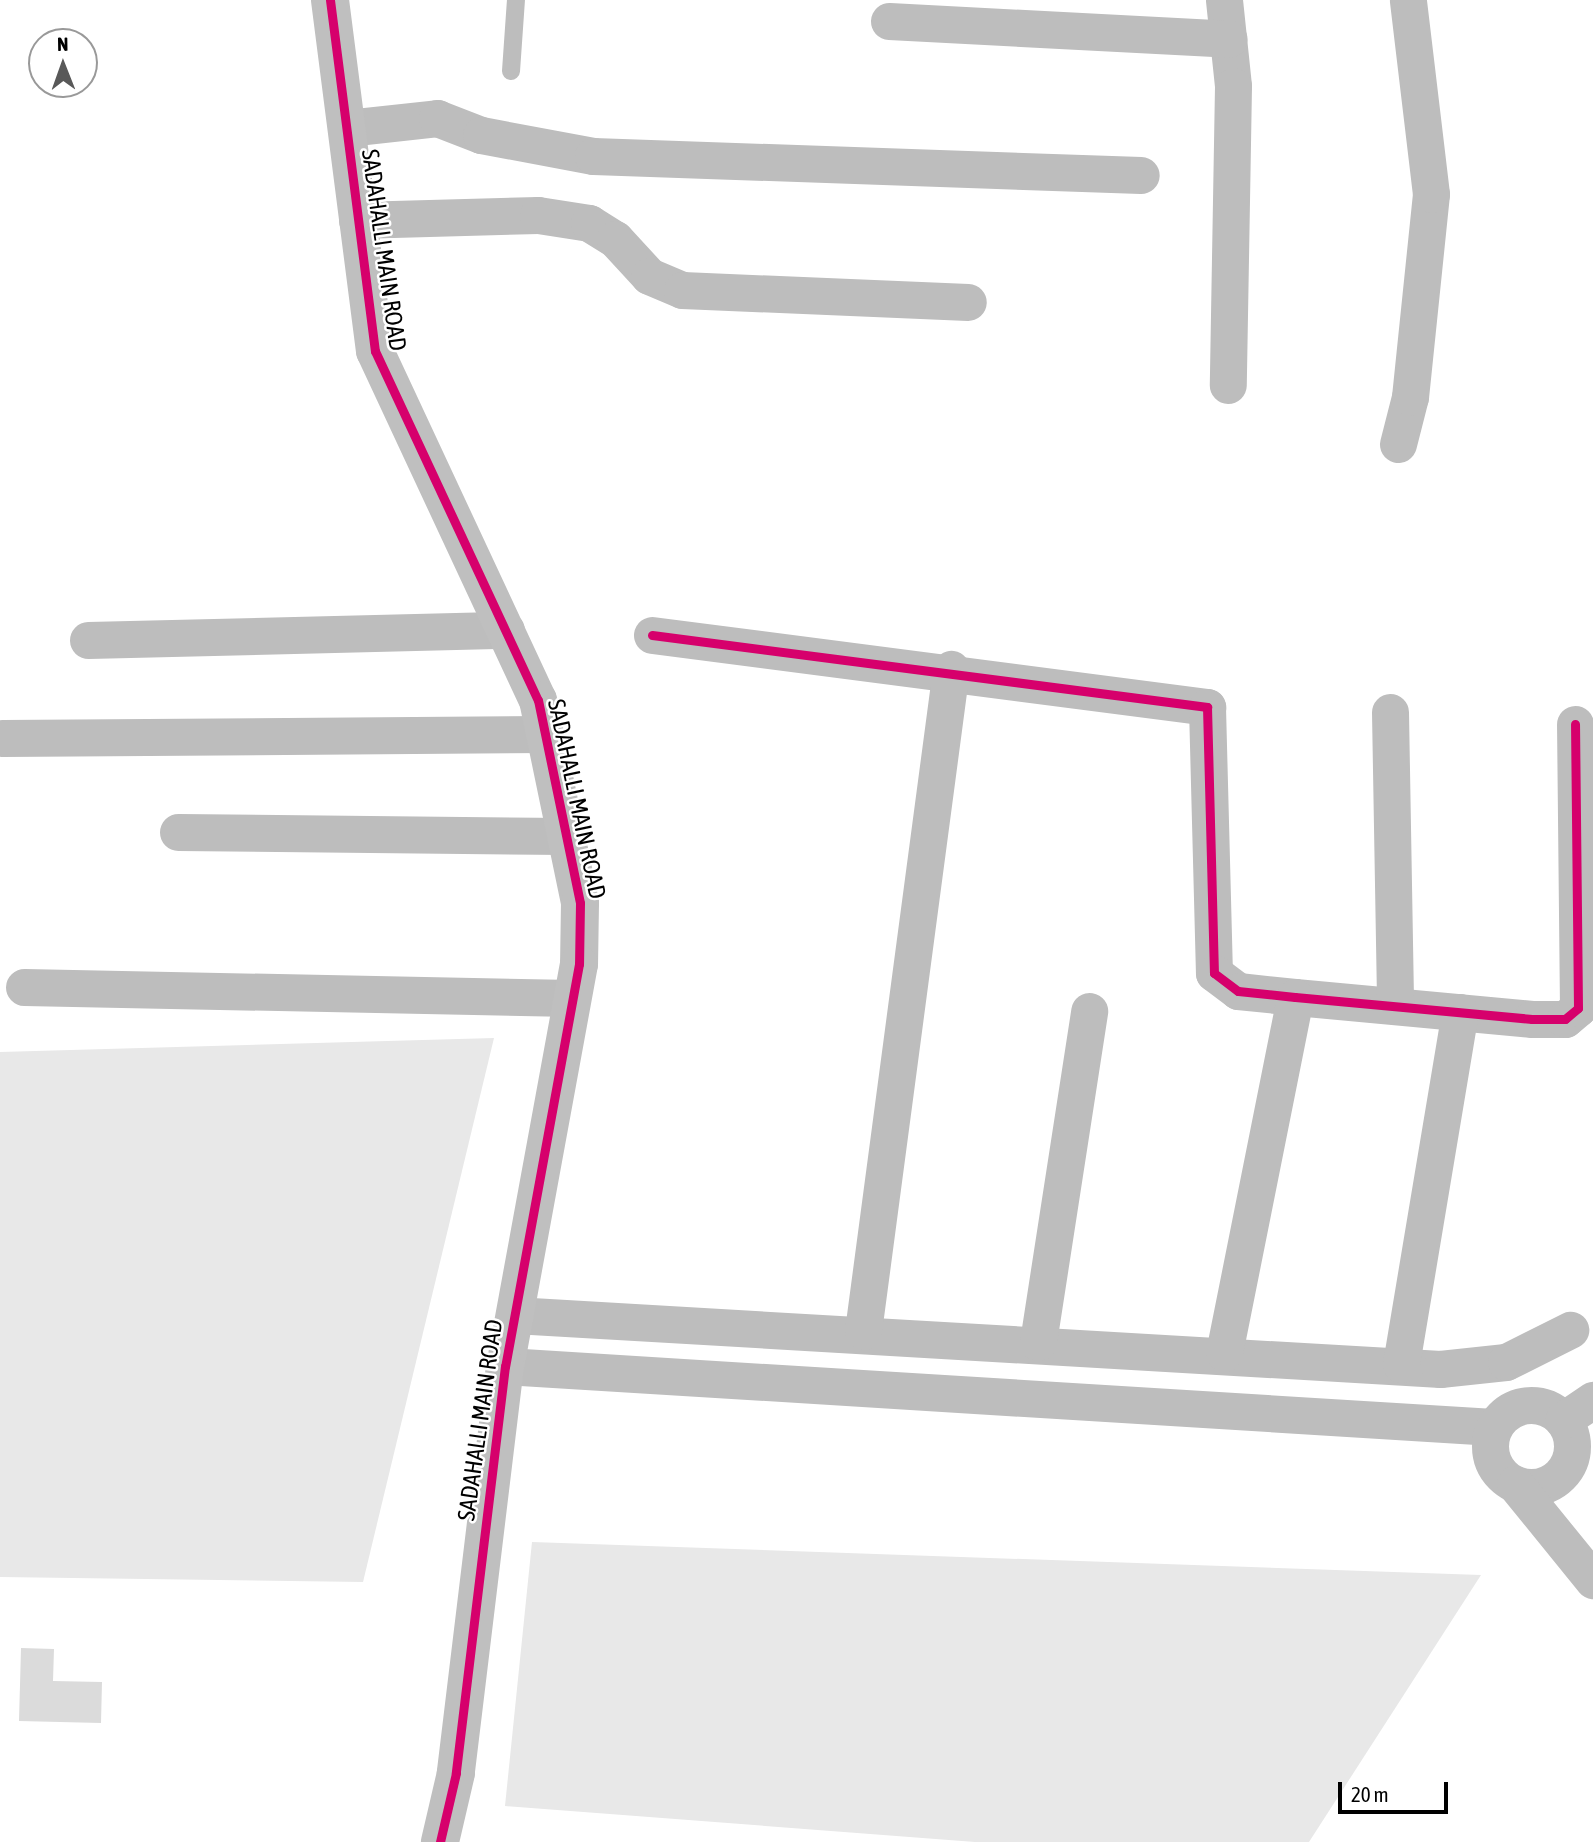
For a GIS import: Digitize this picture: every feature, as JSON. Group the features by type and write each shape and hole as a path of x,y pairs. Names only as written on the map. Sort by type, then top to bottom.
{"street":[{"name":"SADAHALLI MAIN ROAD","path":"328,0 375,351 538,700 566,836 581,931 572,998 505,1366 456,1773 440,1842"},
{"path":"1224,0 1230,39 1228,385"},
{"path":"1398,444 1410,397 1431,194 1408,0"},
{"path":"889,21 1230,39"},
{"path":"347,128 438,118 481,135 593,156 1141,175"},
{"path":"357,220 538,215 589,223 615,239 649,276 682,290 968,302"},
{"path":"88,640 506,630"},
{"path":"652,635 951,669 1207,707 1214,973 1238,991 1295,997 1565,1019 1578,1008 1575,724"},
{"path":"863,1331 951,669"},
{"path":"1390,712 1395,1006"},
{"path":"2,738 545,734"},
{"path":"178,831 566,836"},
{"path":"24,987 572,998"},
{"path":"1224,1353 1295,997"},
{"path":"1038,1342 1089,1011"},
{"path":"1401,1364 1460,1012"},
{"path":"514,1315 863,1331 1401,1364 1440,1369 1506,1362 1570,1330"},
{"path":"505,1366 1493,1427 1526,1404 1578,1410 1564,1469 1543,1485 1515,1484"},
{"path":"1493,1427 1490,1454 1593,1580"}],"lane":[{"path":"511,71 516,0"}],"shaded area":[{"path":"494,1038 363,1582 0,1577 0,1052"},
{"path":"532,1542 1481,1575 1309,1842 975,1842 505,1806"}],"building":[{"path":"21,1648 54,1649 53,1681 102,1682 101,1723 19,1721"}],"cycle path":[{"path":"330,0 375,351 538,700 580,903 579,964 505,1366 456,1773 440,1842"},
{"path":"652,635 1207,707 1214,973 1238,991 1295,997 1532,1019 1565,1019 1578,1008 1575,724"}]}
